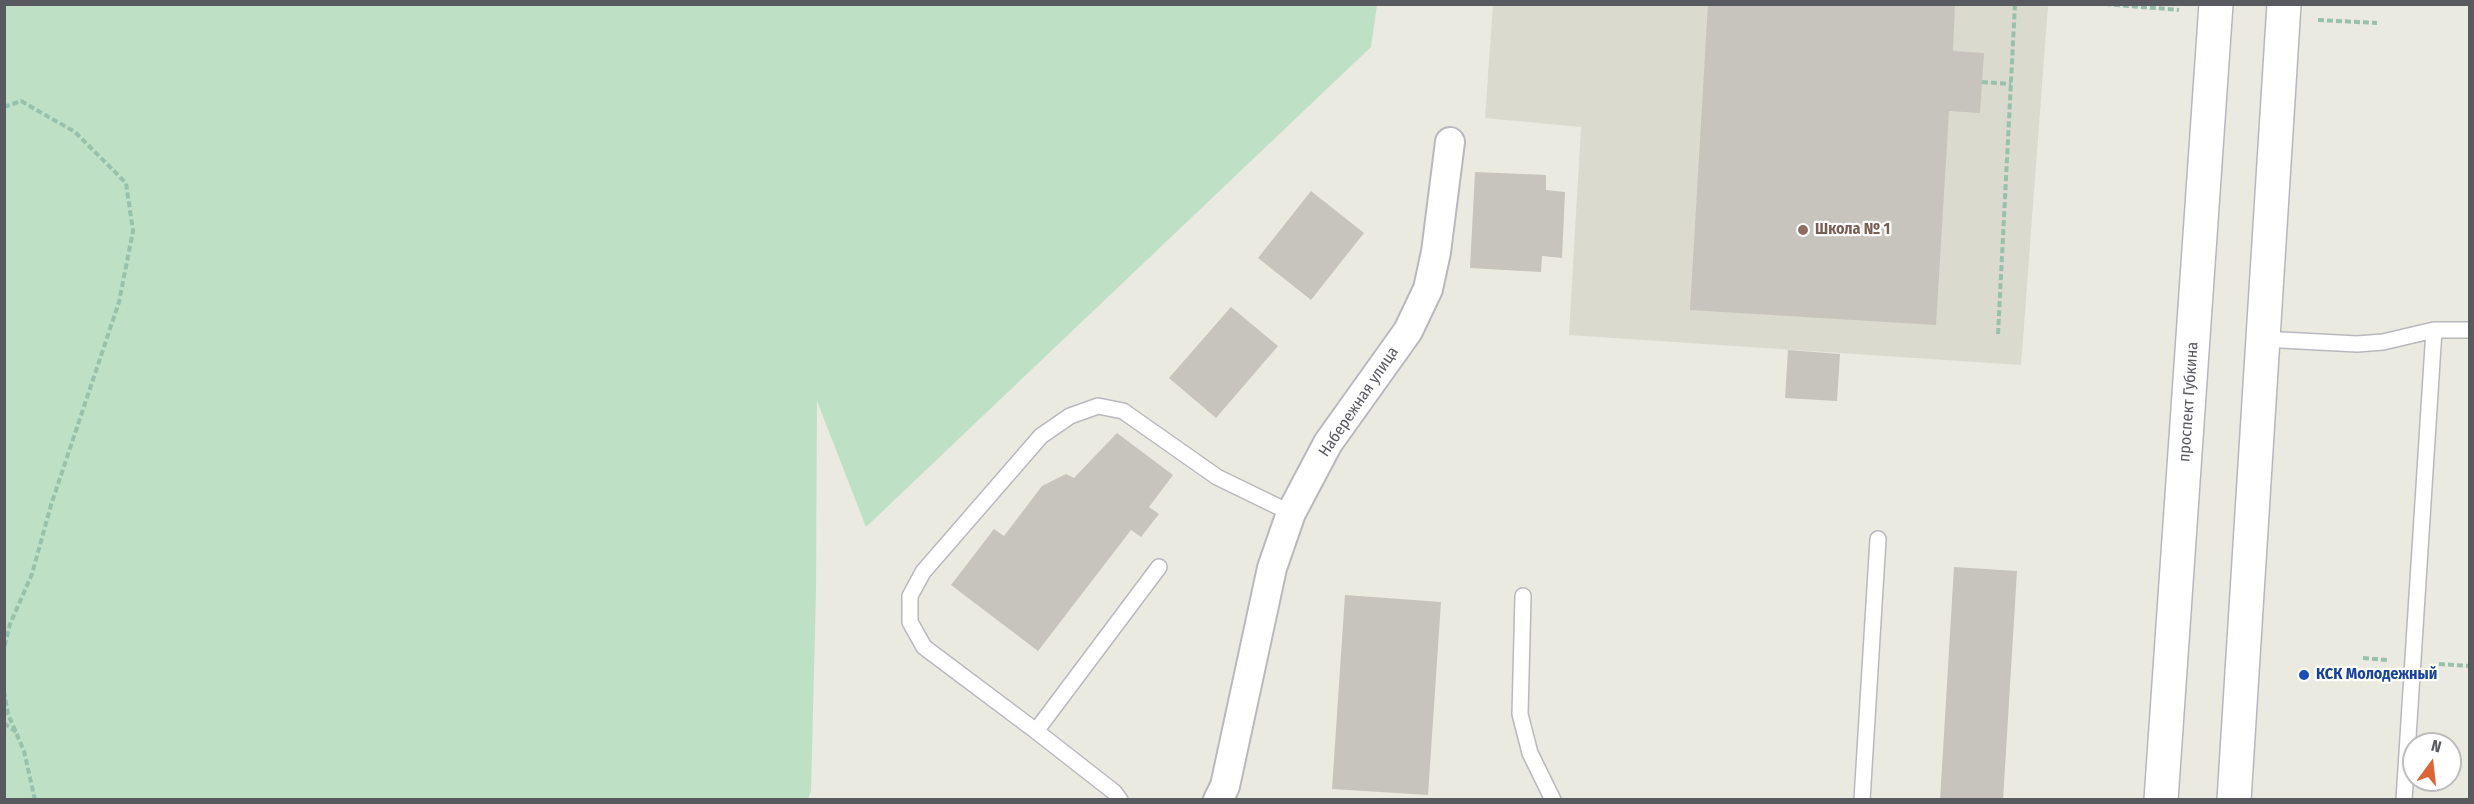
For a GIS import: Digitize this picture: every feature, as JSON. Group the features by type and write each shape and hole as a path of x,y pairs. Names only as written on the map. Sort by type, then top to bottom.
{"main road":[{"name":"проспект Губкина","path":"2161,800 2216,4"},
{"path":"2234,800 2284,4"}],"street":[{"name":"Набережная улица","path":"1218,800 1225,786 1272,568 1291,513 1328,442 1408,331 1428,289 1436,252 1450,142"}],"lane":[{"path":"2262,339 2366,343 2383,342 2434,330 2469,330"},
{"path":"2404,800 2434,330"},
{"path":"1120,800 1114,792 1036,730 924,647 910,622 910,596 923,572 1041,436 1070,416 1098,406 1123,411 1217,477 1291,513"},
{"path":"1862,800 1878,538"},
{"path":"1036,730 1159,567"},
{"path":"1523,596 1520,714 1530,753 1553,800"}],"path":[{"path":"1998,334 2016,4"},
{"path":"1982,82 2011,84"},
{"path":"4,107 21,101 75,132 126,183 133,231 119,302 57,486 32,574 10,624 4,648"},
{"path":"4,691 8,714 24,751 35,800"},
{"path":"4,723 16,732"}],"shaded area":[{"name":"Школа № 1","path":"1493,5 2048,5 2021,365 1569,335 1581,127 1485,118"}],"green space":[{"path":"5,4 1377,5 1371,47 866,527 817,401 816,592 811,791 808,799 5,800"}],"building":[{"path":"1708,4 1955,4 1953,51 1984,53 1980,113 1949,111 1936,325 1690,310"},
{"path":"1475,172 1546,175 1546,190 1565,192 1562,258 1542,256 1541,272 1470,268"},
{"path":"1311,191 1364,233 1311,300 1258,258"},
{"path":"1231,307 1278,346 1216,418 1169,378"},
{"path":"1788,350 1840,354 1837,401 1785,398"},
{"path":"1117,433 1173,475 1149,507 1159,514 1141,537 1131,530 1038,651 951,585 994,529 1004,536 1042,486 1066,474 1074,478"},
{"path":"1954,567 2017,571 2003,800 1940,800"},
{"path":"1345,595 1441,602 1428,795 1332,789"}],"place":[{"name":"Школа № 1","path":"1803,230"},
{"name":"КСК Молодежный","path":"2304,675"}]}
